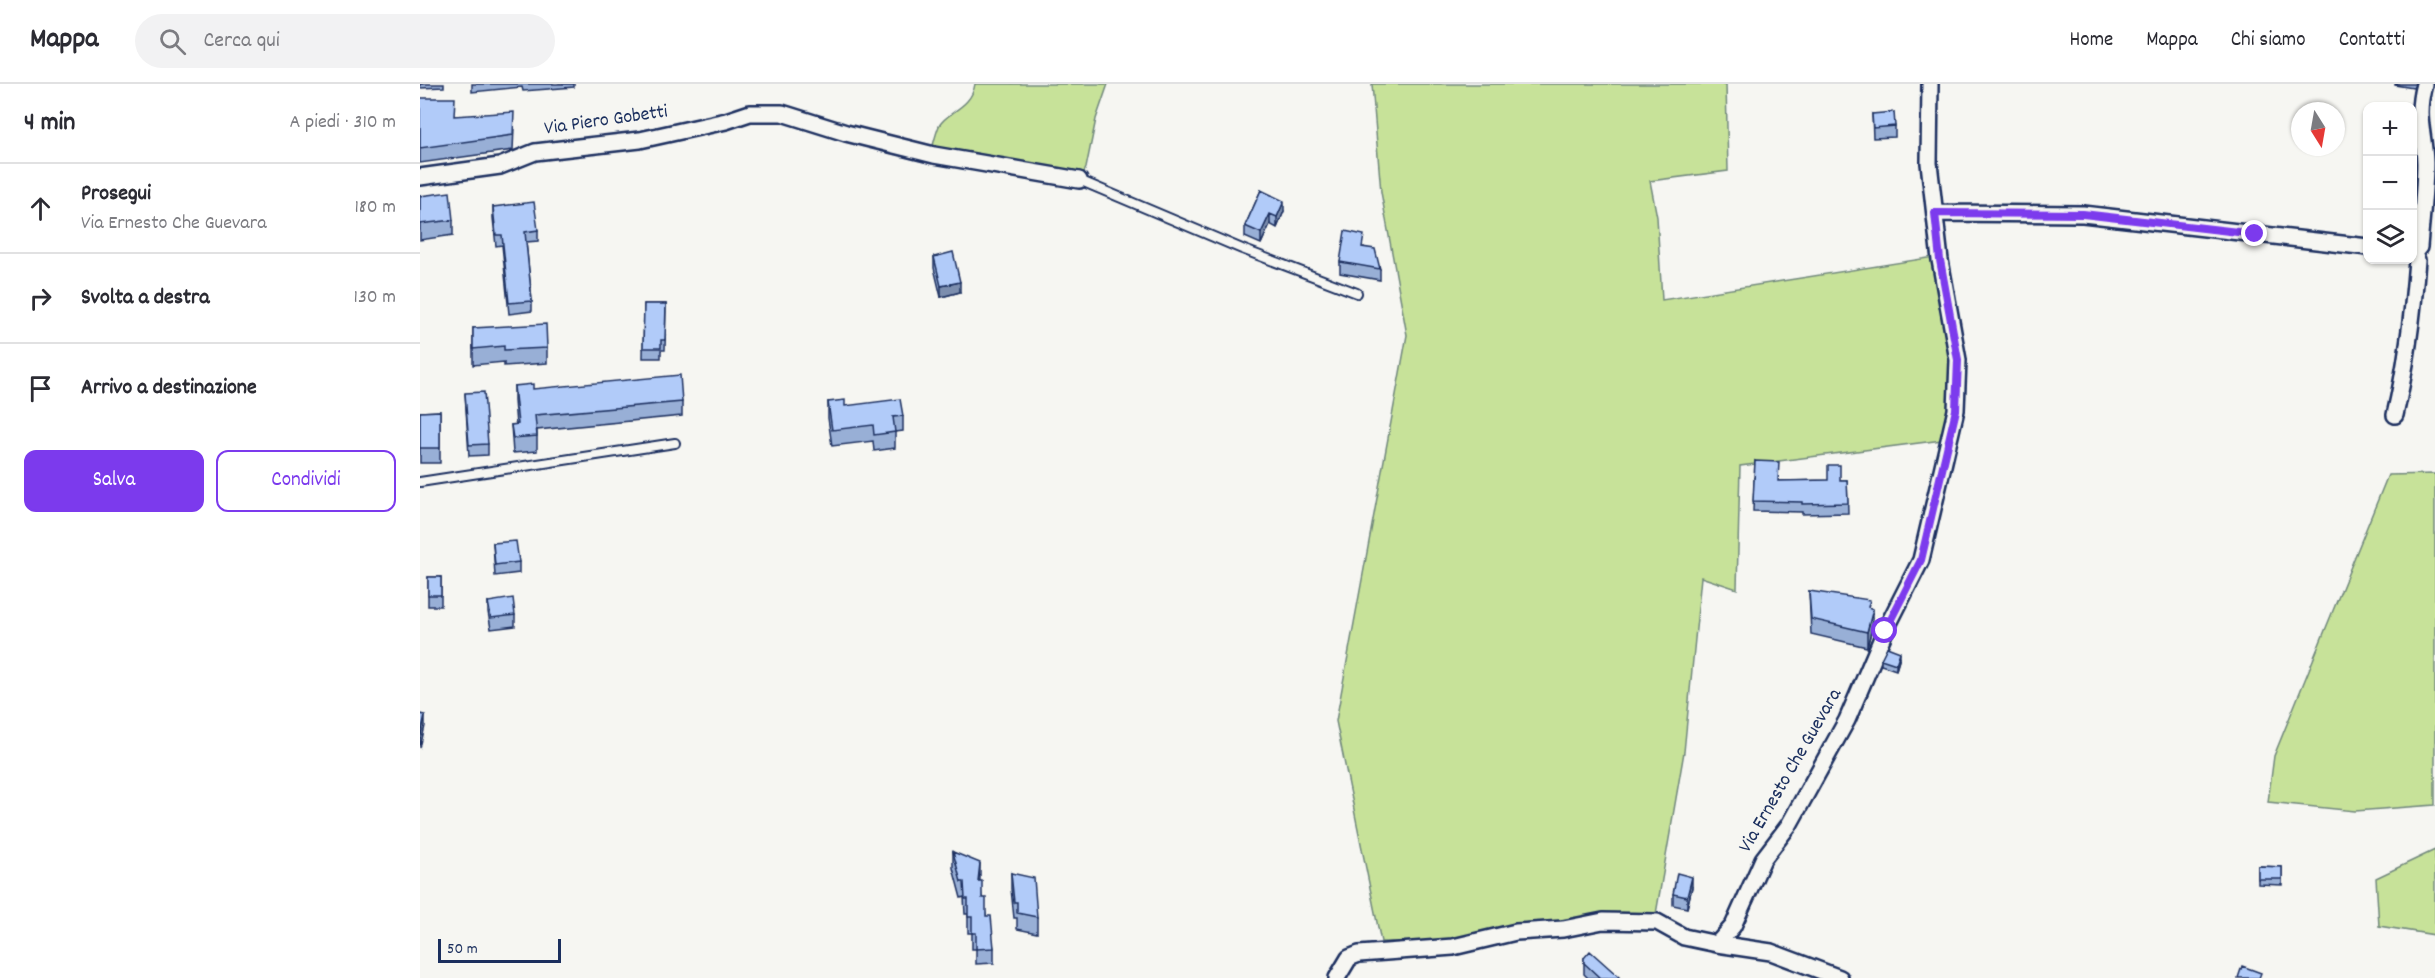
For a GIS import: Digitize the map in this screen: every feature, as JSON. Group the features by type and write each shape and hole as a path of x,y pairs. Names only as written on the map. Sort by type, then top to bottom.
{"street":[{"name":"Via Ernesto Che Guevara","path":"1718,944 1733,926 1763,859 1789,825 1847,720 1885,631 1921,560 1956,410 1958,360 1940,260 1929,163 1930,84"},
{"path":"2417,249 2419,247 2425,161 2418,117 2424,84"},
{"name":"Via Piero Gobetti","path":"420,177 500,166 535,152 640,140 726,121 750,113 782,113 846,133 934,154 1079,180"},
{"path":"1935,213 2083,214 2363,247"},
{"path":"2395,415 2405,373 2417,264"},
{"path":"1337,978 1349,958 1359,954 1452,947 1516,932 1563,929 1603,921 1657,922 1684,937 1771,952 1840,978"}],"lane":[{"path":"1079,180 1242,249 1357,293"},
{"path":"420,482 675,443"}],"green space":[{"path":"975,84 1108,84 1096,119 1086,168 1082,176 932,149 939,126 969,99"},
{"path":"1372,84 1726,84 1728,171 1650,181 1657,217 1662,300 1934,257 1952,361 1950,409 1942,440 1740,466 1737,589 1701,577 1684,752 1656,914 1606,913 1448,941 1381,942 1336,721 1407,335 1381,192"},
{"path":"2435,474 2435,805 2355,811 2268,802 2274,756 2388,475"},
{"path":"2435,850 2435,935 2379,926 2376,878"}],"building":[{"path":"420,98 455,98 454,116 514,112 513,135 420,148"},
{"path":"1894,112 1895,126 1873,128 1872,114"},
{"path":"1261,190 1284,201 1277,217 1270,214 1261,233 1245,226"},
{"path":"450,192 453,220 420,224 420,196"},
{"path":"534,202 538,230 525,232 532,301 509,303 502,235 496,235 493,207"},
{"path":"1345,231 1364,235 1362,247 1375,249 1380,269 1340,262"},
{"path":"953,252 960,282 941,286 934,257"},
{"path":"644,304 666,304 665,340 661,340 661,348 643,348"},
{"path":"546,324 547,348 504,350 504,346 473,349 473,328"},
{"path":"680,375 682,402 535,415 537,436 513,438 511,425 518,424 514,386 533,384 533,389"},
{"path":"484,392 488,444 469,445 465,393"},
{"path":"900,399 903,416 893,417 895,432 874,435 873,425 832,430 828,402 845,400 845,406"},
{"path":"440,411 440,448 420,448 420,412"},
{"path":"1755,461 1779,462 1778,481 1828,480 1828,465 1840,465 1840,480 1847,480 1848,503 1802,504 1802,502 1753,501"},
{"path":"516,541 519,562 495,565 493,543"},
{"path":"428,577 441,577 441,595 428,595"},
{"path":"1809,591 1870,600 1868,607 1873,609 1867,632 1811,619"},
{"path":"513,598 515,615 491,618 488,602"},
{"path":"1887,647 1900,652 1896,664 1881,659"},
{"path":"420,714 425,715 420,738"},
{"path":"953,852 980,863 978,881 982,881 982,898 986,898 986,916 991,916 994,948 976,949 976,933 972,933 972,917 968,917 968,899 965,899 964,882 961,882"},
{"path":"2258,866 2282,867 2282,879 2258,879"},
{"path":"1011,873 1034,878 1037,917 1017,913"},
{"path":"1677,873 1692,877 1687,897 1673,894"},
{"path":"1590,951 1619,977 1600,978 1584,963 1584,958"},
{"path":"2242,966 2261,973 2259,978 2238,978"}],"route":[{"path":"1885,631 1921,560 1956,410 1958,360 1940,260 1935,213 2083,214 2255,234"}]}
